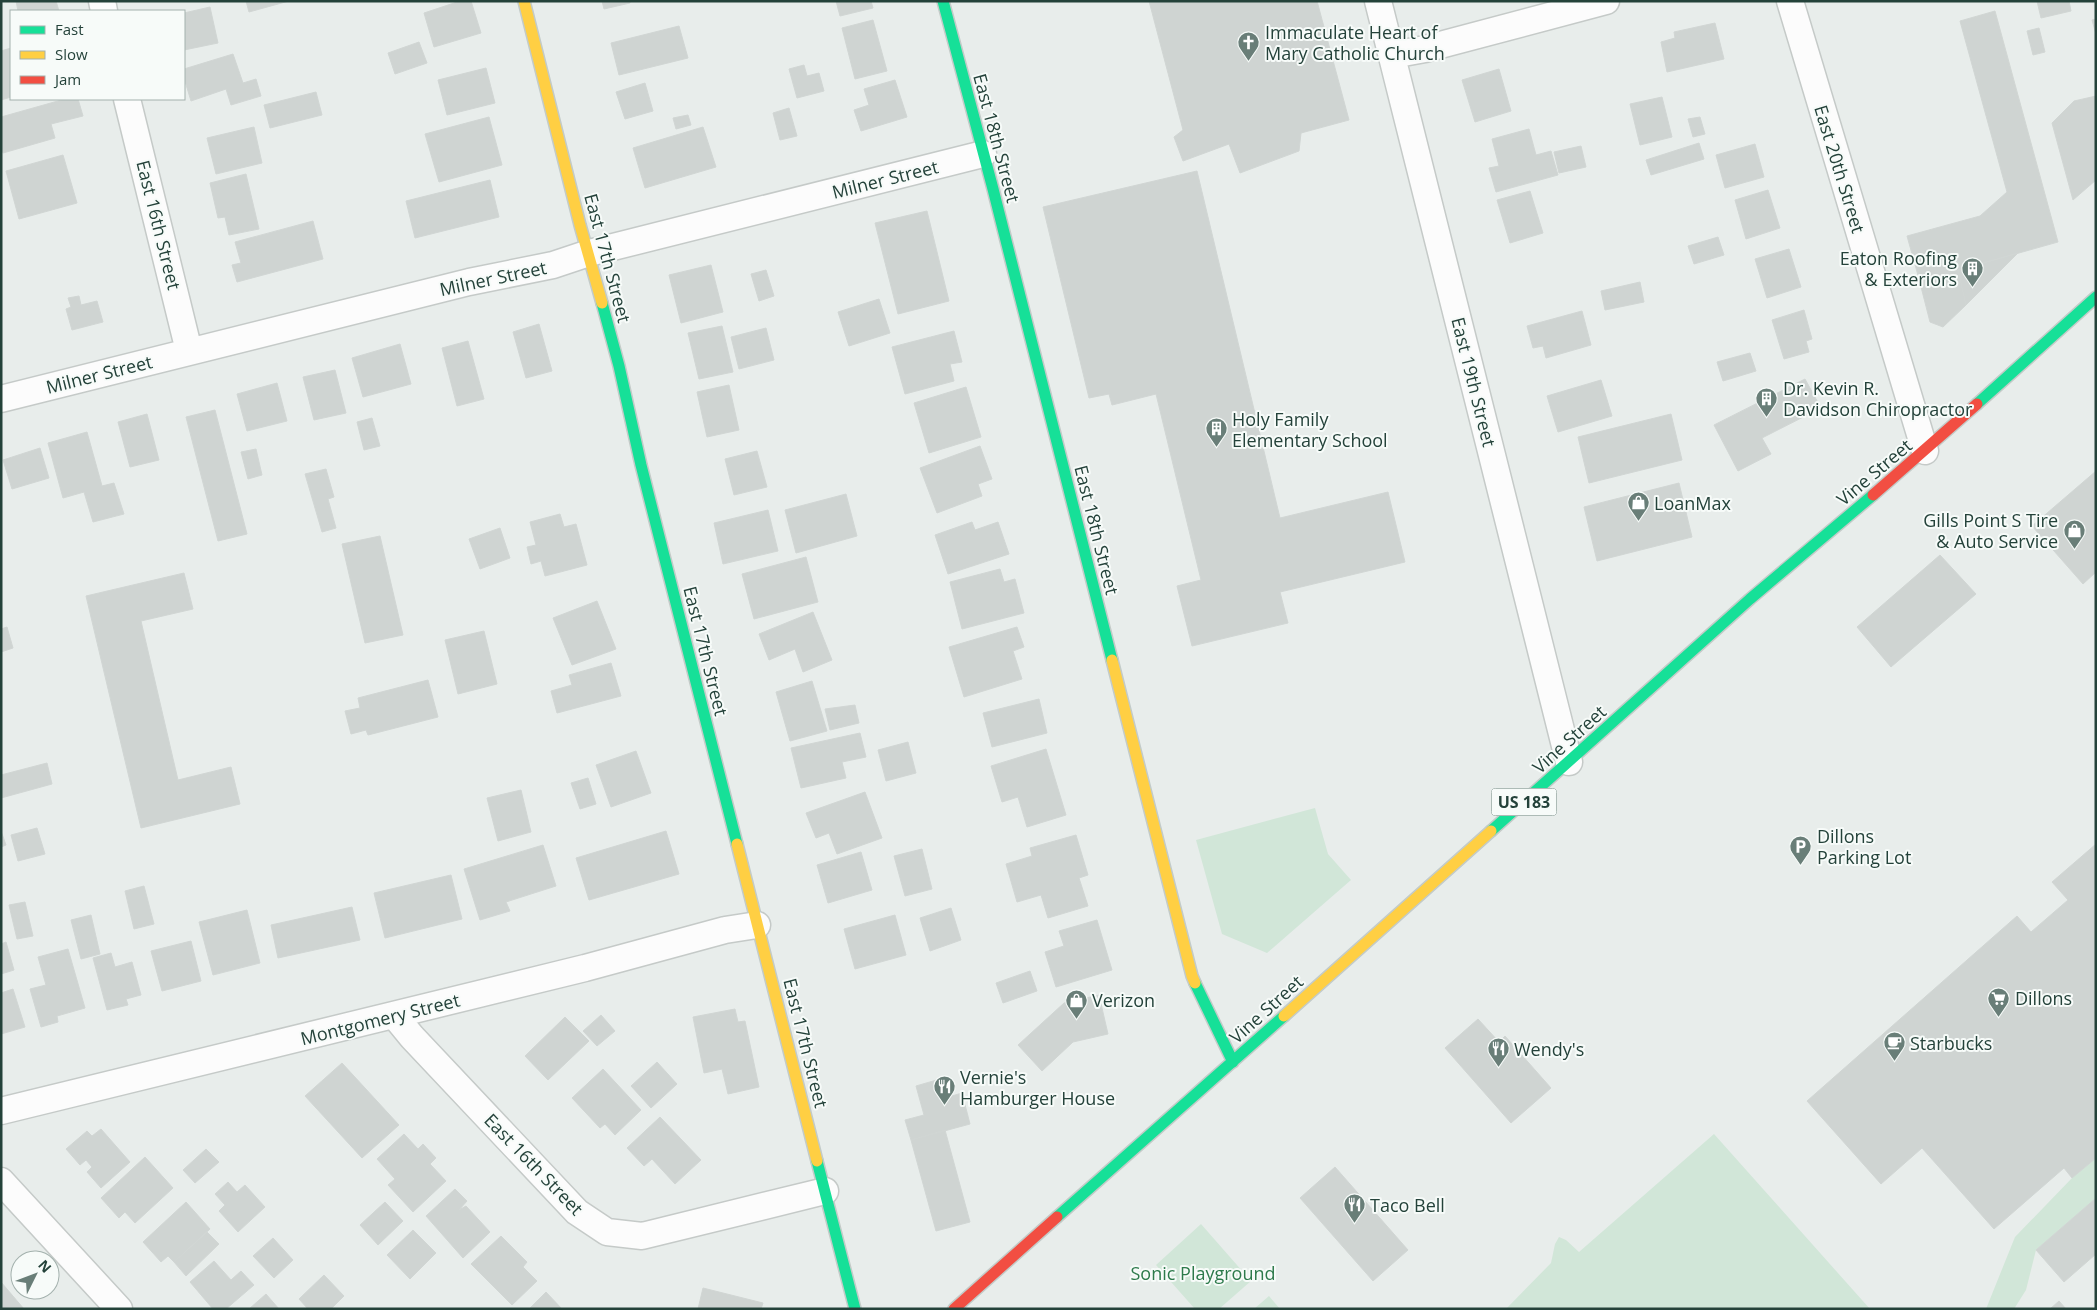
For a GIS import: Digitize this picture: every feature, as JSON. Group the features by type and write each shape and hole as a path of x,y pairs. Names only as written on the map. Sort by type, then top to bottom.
{"street":[{"name":"East 17th Street","path":"524,1 619,366 641,464 855,1309"},
{"name":"East 18th Street","path":"942,1 983,154 1192,976 1233,1062"},
{"name":"East 19th Street","path":"1378,1 1569,762"},
{"path":"1392,55 1425,49 1606,1"},
{"name":"East 20th Street","path":"1790,1 1925,451"},
{"name":"East 16th Street","path":"127,100 184,324 189,351"},
{"name":"Milner Street","path":"1,399 469,282 553,265 589,253 983,154"},
{"name":"Vine Street","path":"954,1309 1750,599 1925,451 2096,297"},
{"name":"Montgomery Street","path":"1,1111 585,968 725,930 757,924"},
{"name":"East 16th Street","path":"394,1015 412,1037 577,1212 606,1232 642,1236 825,1191"},
{"path":"1,1181 119,1309"}],"green space":[{"path":"1315,808 1328,854 1351,880 1267,953 1222,934 1196,840"},
{"path":"1714,1134 1870,1309 1506,1309 1551,1263 1555,1244 1559,1237 1566,1240 1579,1252"},
{"path":"2096,1158 2096,1198 2036,1250 2026,1290 2014,1309 1986,1309 2015,1237 2072,1178"},
{"name":"Sonic Playground","path":"1201,1224 1251,1281 1219,1309 1195,1309 1156,1265"},
{"path":"1269,1296 1280,1309 1254,1309"}],"building":[{"path":"16,1 56,1 59,10 18,10"},
{"path":"246,1 289,1 249,12"},
{"path":"460,1 471,1 481,33 434,47 424,13"},
{"path":"602,1 630,1 630,3 604,9"},
{"path":"836,1 871,1 873,8 840,16"},
{"name":"Immaculate Heart of Mary Catholic Church","path":"1149,1 1317,1 1349,120 1301,133 1299,151 1240,173 1229,144 1183,161 1174,137 1183,130"},
{"path":"2037,1 2069,1 2071,11 2041,18"},
{"path":"210,7 218,43 185,50 185,13"},
{"path":"1995,11 2058,242 1923,280 1919,279 1907,236 1980,216 2007,192 1960,21"},
{"path":"2096,19 2096,34 2092,20"},
{"path":"873,20 887,71 855,79 842,28"},
{"path":"1715,23 1724,59 1667,72 1661,42 1675,38 1674,32"},
{"path":"679,26 688,58 619,75 611,43"},
{"path":"2039,28 2045,52 2033,55 2027,31"},
{"path":"419,42 427,63 395,74 388,53"},
{"path":"10,48 10,97 1,100 1,51"},
{"path":"233,54 243,83 256,79 261,96 231,105 226,89 191,101 185,81 185,69"},
{"path":"804,65 807,76 819,73 824,91 797,98 789,69"},
{"path":"486,68 495,103 447,115 438,80"},
{"path":"1499,69 1511,111 1475,122 1462,80"},
{"path":"895,80 907,117 861,131 854,110 869,105 864,89"},
{"path":"645,83 653,111 625,119 616,92"},
{"path":"316,92 322,115 270,128 264,105"},
{"path":"2096,96 2096,180 2073,200 2052,123 2074,101"},
{"path":"1662,97 1672,137 1640,145 1630,104"},
{"path":"61,100 78,100 83,116 51,124 55,138 3,153 1,145 1,117"},
{"path":"789,108 797,136 780,140 773,113"},
{"path":"688,115 691,125 676,129 673,118"},
{"path":"489,117 502,165 439,182 425,134"},
{"path":"1700,117 1705,134 1693,137 1688,119"},
{"path":"254,127 262,163 216,174 207,138"},
{"path":"703,127 716,167 645,188 633,148"},
{"path":"1529,129 1536,155 1551,151 1558,175 1496,192 1489,168 1499,166 1492,139"},
{"path":"1699,143 1704,159 1651,175 1646,160"},
{"path":"1755,144 1764,177 1725,188 1716,155"},
{"path":"1581,146 1586,167 1559,173 1554,152"},
{"path":"63,155 77,203 19,219 6,171"},
{"name":"Holy Family Elementary School","path":"1197,171 1280,518 1388,492 1405,562 1280,592 1288,623 1192,646 1177,586 1201,580 1156,394 1112,405 1109,394 1089,398 1043,207"},
{"path":"246,174 259,229 229,235 225,217 218,218 210,183"},
{"path":"490,180 499,217 415,238 406,201"},
{"path":"1768,190 1780,228 1746,239 1735,200"},
{"path":"1530,191 1543,233 1510,243 1497,200"},
{"path":"927,211 949,301 898,314 875,223"},
{"path":"313,221 323,259 237,282 232,265 241,263 235,242"},
{"path":"1718,237 1724,255 1694,264 1688,246"},
{"path":"1789,249 1801,287 1767,298 1755,259"},
{"name":"Eaton Roofing & Exteriors","path":"2018,253 1966,305 1958,270"},
{"path":"711,265 723,312 681,323 669,275"},
{"path":"766,270 774,296 759,301 751,274"},
{"path":"1958,270 1966,305 1943,327 1930,322 1919,279 1923,280"},
{"path":"1640,282 1644,302 1605,310 1601,291"},
{"path":"79,296 81,305 97,301 103,322 72,330 66,309 71,307 68,298"},
{"path":"879,299 890,333 849,346 838,312"},
{"path":"1804,310 1812,339 1806,341 1809,352 1784,359 1772,320"},
{"path":"1582,311 1591,345 1546,358 1543,346 1533,348 1527,326"},
{"path":"539,324 552,371 526,378 513,332"},
{"path":"722,326 733,372 699,379 688,333"},
{"path":"766,328 774,360 739,369 731,337"},
{"path":"954,331 962,362 950,364 954,381 905,394 892,347"},
{"path":"468,341 484,399 457,406 442,348"},
{"path":"400,344 411,384 363,397 352,358"},
{"path":"1750,353 1756,371 1723,381 1717,362"},
{"path":"335,370 346,413 314,420 303,377"},
{"name":"Dr. Kevin R. Davidson Chiropractor","path":"1805,379 1821,408 1762,438 1771,454 1738,471 1714,425"},
{"path":"1601,380 1612,416 1558,432 1547,396"},
{"path":"277,383 287,421 247,431 237,394"},
{"path":"729,385 739,430 707,437 697,392"},
{"path":"966,387 981,437 929,453 914,403"},
{"path":"215,410 247,534 218,541 186,417"},
{"path":"147,414 159,460 130,467 118,422"},
{"path":"1671,414 1682,460 1589,483 1578,437"},
{"path":"372,418 380,446 364,450 357,422"},
{"path":"87,432 102,486 114,483 124,514 93,522 84,492 63,498 48,443"},
{"path":"980,446 992,479 978,484 982,496 937,513 920,468"},
{"path":"40,448 49,478 12,489 3,460"},
{"path":"256,449 262,475 248,479 241,452"},
{"path":"757,451 767,487 734,495 725,459"},
{"path":"326,469 334,497 328,499 336,528 322,532 305,474"},
{"name":"Gills Point S Tire & Auto Service","path":"2096,471 2096,572 2083,584 2032,526"},
{"name":"LoanMax","path":"1679,483 1692,537 1597,561 1584,507"},
{"path":"846,494 857,536 796,553 785,510"},
{"path":"768,510 778,551 723,564 714,523"},
{"path":"560,514 564,527 576,524 587,565 545,576 541,561 531,564 527,547 536,545 530,522"},
{"path":"972,522 975,530 998,522 1009,554 948,574 935,535"},
{"path":"500,528 510,558 480,569 469,539"},
{"path":"380,536 403,635 365,643 342,544"},
{"path":"1940,555 1976,594 1891,667 1857,627"},
{"path":"806,557 818,602 754,619 742,574"},
{"path":"1000,569 1004,582 1015,579 1024,613 962,629 950,582"},
{"path":"184,573 193,609 141,621 178,780 231,767 240,804 141,828 86,596"},
{"path":"597,601 616,649 572,665 553,618"},
{"path":"813,612 832,660 803,672 795,649 769,660 759,634"},
{"path":"7,627 13,648 1,652 1,629"},
{"path":"1017,627 1024,647 1013,651 1022,679 964,697 949,647"},
{"path":"484,631 497,684 458,694 445,640"},
{"path":"611,663 621,696 557,713 551,691 572,685 569,675"},
{"path":"428,680 438,717 368,735 366,730 351,734 345,711 360,708 358,698"},
{"path":"812,681 827,731 790,741 776,692"},
{"path":"1039,699 1047,733 992,747 983,713"},
{"path":"855,705 859,723 830,730 825,709"},
{"path":"860,733 866,757 842,762 846,778 801,788 791,748"},
{"path":"908,742 916,773 886,781 878,750"},
{"path":"1046,749 1066,815 1027,827 1018,797 1002,802 991,766"},
{"path":"636,751 651,793 611,807 596,765"},
{"path":"47,763 52,784 1,798 1,775"},
{"path":"588,778 596,804 580,809 571,783"},
{"path":"521,790 531,832 498,841 487,798"},
{"path":"865,792 882,838 837,854 829,833 816,838 806,813"},
{"path":"37,828 45,854 18,861 11,835"},
{"path":"1,831 6,845 1,847"},
{"path":"666,831 679,874 589,900 576,858"},
{"path":"1076,835 1088,875 1079,878 1088,906 1048,918 1041,895 1017,902 1006,864 1032,856 1030,848"},
{"name":"Dillons","path":"2096,844 2096,1158 2072,1178 2064,1168 1994,1229 1922,1148 1881,1184 1807,1101 2017,916 2031,932 2068,900 2052,882"},
{"path":"543,845 556,886 506,902 510,911 480,920 464,869"},
{"path":"922,849 932,889 905,896 894,856"},
{"path":"861,852 872,890 828,903 817,865"},
{"path":"451,875 462,919 385,938 374,893"},
{"path":"144,886 154,924 134,929 125,891"},
{"path":"25,902 33,936 17,939 9,905"},
{"path":"352,907 360,940 278,958 271,925"},
{"path":"951,908 961,940 930,951 920,918"},
{"path":"247,910 260,963 213,975 199,922"},
{"path":"91,915 100,954 81,959 71,920"},
{"path":"895,915 906,955 855,969 844,929"},
{"path":"1097,920 1112,970 1056,987 1045,952 1064,946 1059,931"},
{"path":"191,941 201,981 162,991 151,951"},
{"path":"6,942 14,970 1,974 1,944"},
{"path":"68,949 85,1008 57,1016 58,1022 41,1027 30,989 46,985 38,957"},
{"path":"111,953 115,967 132,962 141,995 126,999 128,1005 107,1010 93,958"},
{"path":"1030,971 1037,991 1003,1003 996,983"},
{"path":"13,989 25,1027 1,1034 1,993"},
{"name":"Verizon","path":"1099,995 1108,1034 1073,1042 1042,1071 1018,1045 1064,1003"},
{"path":"735,1009 738,1022 745,1021 759,1087 728,1094 722,1069 704,1073 693,1017"},
{"path":"601,1015 615,1031 597,1046 583,1031"},
{"path":"565,1017 589,1041 548,1080 525,1056"},
{"name":"Wendy's","path":"1478,1019 1499,1042 1505,1036 1551,1088 1511,1123 1445,1048"},
{"path":"657,1062 677,1084 651,1108 631,1086"},
{"path":"342,1063 399,1125 362,1158 305,1096"},
{"path":"603,1069 641,1110 615,1135 605,1124 600,1128 572,1098"},
{"name":"Vernie's Hamburger House","path":"940,1079 945,1098 962,1093 970,1124 911,1140 905,1120 924,1115 916,1086"},
{"path":"660,1117 701,1160 675,1184 652,1159 644,1166 627,1148"},
{"path":"101,1129 130,1162 101,1188 87,1172 92,1167 86,1160 80,1165 66,1149 87,1131 92,1136"},
{"path":"945,1130 970,1222 936,1231 911,1140"},
{"path":"404,1134 418,1149 423,1144 436,1158 430,1164 446,1181 413,1212 388,1185 395,1179 377,1159"},
{"path":"206,1149 219,1162 195,1183 183,1170"},
{"path":"145,1157 173,1188 135,1223 125,1212 119,1218 101,1198"},
{"name":"Taco Bell","path":"1335,1167 1408,1250 1373,1281 1300,1198"},
{"path":"228,1182 237,1192 245,1185 265,1207 238,1232 219,1211 225,1205 215,1194"},
{"path":"455,1189 467,1201 459,1210 466,1206 490,1232 463,1258 426,1216"},
{"path":"2096,1198 2096,1254 2064,1282 2036,1250"},
{"path":"186,1202 210,1229 174,1262 168,1256 161,1262 143,1242"},
{"path":"385,1202 403,1221 378,1245 360,1225"},
{"path":"413,1230 436,1253 410,1279 387,1255"},
{"path":"207,1232 219,1244 186,1276 174,1262"},
{"path":"501,1236 527,1262 523,1267 537,1281 512,1305 471,1264"},
{"path":"273,1238 293,1260 274,1278 253,1256"},
{"path":"214,1261 231,1280 241,1271 254,1285 226,1309 213,1309 190,1282"},
{"path":"324,1275 344,1296 331,1309 308,1309 299,1299"},
{"path":"1,1282 10,1293 10,1300 16,1300 24,1309 1,1309"},
{"path":"703,1288 763,1303 761,1309 698,1309"},
{"path":"546,1292 562,1309 529,1309"},
{"path":"266,1294 279,1309 249,1309"},
{"path":"2059,1301 2066,1309 2050,1309"}],"traffic: fast":[{"path":"943,1 993,189 1112,660"},
{"path":"1977,404 2096,297"},
{"path":"602,303 737,844"},
{"path":"1491,831 1750,599 1873,495"},
{"path":"1195,983 1233,1062"},
{"path":"1057,1217 1284,1016"},
{"path":"817,1161 855,1309"}],"traffic: slow":[{"path":"524,1 580,225 602,303"},
{"path":"1112,660 1195,983"},
{"path":"1284,1016 1491,831"},
{"path":"737,844 817,1161"}],"traffic: jam":[{"path":"1873,495 1977,404"},
{"path":"954,1309 1057,1217"}],"place":[{"name":"Immaculate Heart of Mary Catholic Church","path":"1249,61"},
{"name":"Eaton Roofing & Exteriors","path":"1973,287"},
{"name":"Dr. Kevin R. Davidson Chiropractor","path":"1767,417"},
{"name":"Holy Family Elementary School","path":"1216,448"},
{"name":"LoanMax","path":"1638,522"},
{"name":"Gills Point S Tire & Auto Service","path":"2074,549"},
{"name":"Dillons Parking Lot","path":"1801,865"},
{"name":"Dillons","path":"1999,1017"},
{"name":"Verizon","path":"1076,1019"},
{"name":"Starbucks","path":"1894,1062"},
{"name":"Wendy's","path":"1498,1068"},
{"name":"Vernie's Hamburger House","path":"944,1106"},
{"name":"Taco Bell","path":"1354,1224"}]}
